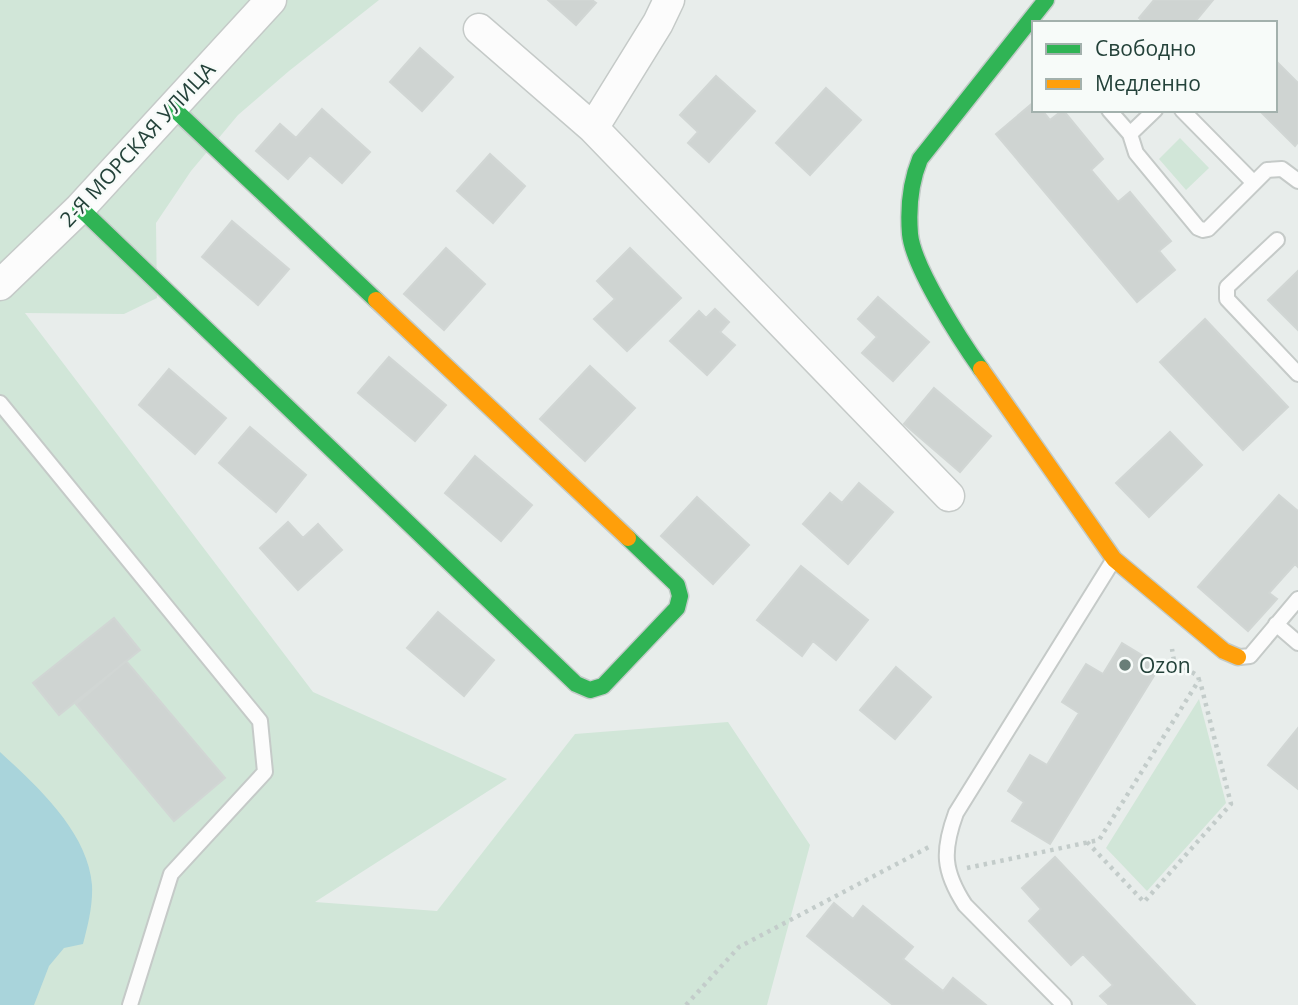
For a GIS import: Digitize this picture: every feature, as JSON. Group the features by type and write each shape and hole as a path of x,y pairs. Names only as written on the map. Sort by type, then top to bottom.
{"street":[{"name":"2-Я МОРСКАЯ УЛИЦА","path":"0,285 80,208 271,0"},
{"path":"593,128 658,23 669,0"},
{"path":"1033,21 1046,0"},
{"path":"1032,23 920,159 912,178 910,235 918,263 969,352 1114,559 1224,651 1238,657"},
{"path":"479,29 593,128 949,496"},
{"path":"80,208 576,684 590,690 603,686 677,608 680,596 677,585 172,107"}],"lane":[{"path":"1111,112 1130,134 1136,153 1198,228 1203,230 1208,229 1267,170 1287,172 1298,181"},
{"path":"1130,134 1153,112"},
{"path":"1184,112 1254,183"},
{"path":"1278,240 1227,287 1226,293 1227,299 1298,374"},
{"path":"0,403 260,721 265,772 171,874 130,1005"},
{"path":"1064,1005 965,905 952,886 946,861 948,836 956,813 1114,559"},
{"path":"1238,657 1250,656 1298,599"},
{"path":"1276,624 1298,643"}],"path":[{"path":"1087,842 1144,902 1231,804 1198,676 1174,661 1166,602"},
{"path":"949,872 1099,840 1199,680"},
{"path":"686,1005 739,947 948,836"}],"green space":[{"path":"0,0 379,0 238,115 191,171 156,223 157,298 124,314 25,313 313,692 507,779 315,902 437,911 575,734 728,722 810,845 767,1005 0,1005"},
{"path":"1180,138 1209,168 1186,190 1159,159"},
{"path":"1199,699 1226,803 1147,891 1106,848"}],"water":[{"path":"0,752 44,795 71,829 88,865 92,885 91,907 83,944 64,948 49,966 34,1005 0,1005"}],"building":[{"path":"548,0 592,0 596,3 576,25"},
{"path":"1154,0 1213,0 1196,21 1142,21 1139,18"},
{"path":"420,48 453,77 422,111 390,82"},
{"path":"1277,62 1298,83 1298,142 1295,146 1261,112 1277,112"},
{"path":"716,76 755,111 709,162 688,143 698,132 680,115"},
{"path":"826,88 861,120 810,175 776,143"},
{"path":"1032,104 1032,112 1044,112 1050,120 1065,112 1103,159 1091,170 1118,202 1130,192 1171,241 1159,251 1175,270 1137,302 996,134"},
{"path":"322,109 370,152 342,183 310,155 288,179 256,151 280,124 296,138"},
{"path":"490,154 525,186 493,223 457,191"},
{"path":"232,221 289,269 258,305 202,257"},
{"path":"446,248 485,284 444,330 404,294"},
{"path":"630,248 681,298 627,351 594,319 615,299 597,281"},
{"path":"1298,271 1298,330 1268,300"},
{"path":"878,297 929,342 893,381 862,353 877,337 858,319"},
{"path":"715,309 729,322 720,332 735,345 707,375 670,341 699,311 706,318"},
{"path":"1205,319 1288,407 1243,450 1160,362"},
{"path":"389,357 446,405 415,441 358,393"},
{"path":"590,366 635,408 585,461 540,419"},
{"path":"169,369 226,418 195,454 139,405"},
{"path":"934,388 991,436 960,472 904,424"},
{"path":"250,427 306,475 276,512 219,463"},
{"path":"1170,432 1202,465 1149,517 1116,483"},
{"path":"475,456 532,505 501,541 445,493"},
{"path":"859,483 893,512 848,564 803,524 830,493 842,503"},
{"path":"1279,495 1298,511 1298,567 1295,564 1269,593 1277,599 1248,631 1198,587"},
{"path":"697,497 749,545 713,584 661,536"},
{"path":"288,522 303,538 318,524 342,550 298,590 260,548"},
{"path":"801,566 868,620 836,660 813,641 802,656 757,620"},
{"path":"438,612 494,660 464,696 407,648"},
{"path":"114,618 140,650 59,715 33,683"},
{"path":"1122,643 1160,666 1050,844 1012,821 1024,802 1008,791 1030,755 1047,765 1079,713 1062,702 1086,664 1103,674"},
{"path":"126,661 225,778 174,821 76,704"},
{"path":"896,667 931,697 895,739 860,710"},
{"path":"1298,728 1298,789 1268,765"},
{"path":"1055,857 1195,1005 1109,1005 1100,996 1113,985 1083,954 1071,965 1029,921 1041,909 1022,888"},
{"path":"834,903 853,919 863,906 913,947 903,959 943,991 953,978 986,1005 893,1005 807,936"}],"traffic: fast":[{"path":"981,369 939,303 913,248 909,225 912,186 920,159 1046,0"},
{"path":"172,107 376,300"},
{"path":"80,208 576,684 590,690 603,686 677,608 680,596 677,585 628,538"}],"traffic: slow":[{"path":"376,300 628,538"},
{"path":"981,369 1114,559 1224,651 1238,657"}],"place":[{"name":"Ozon","path":"1125,665"}]}
